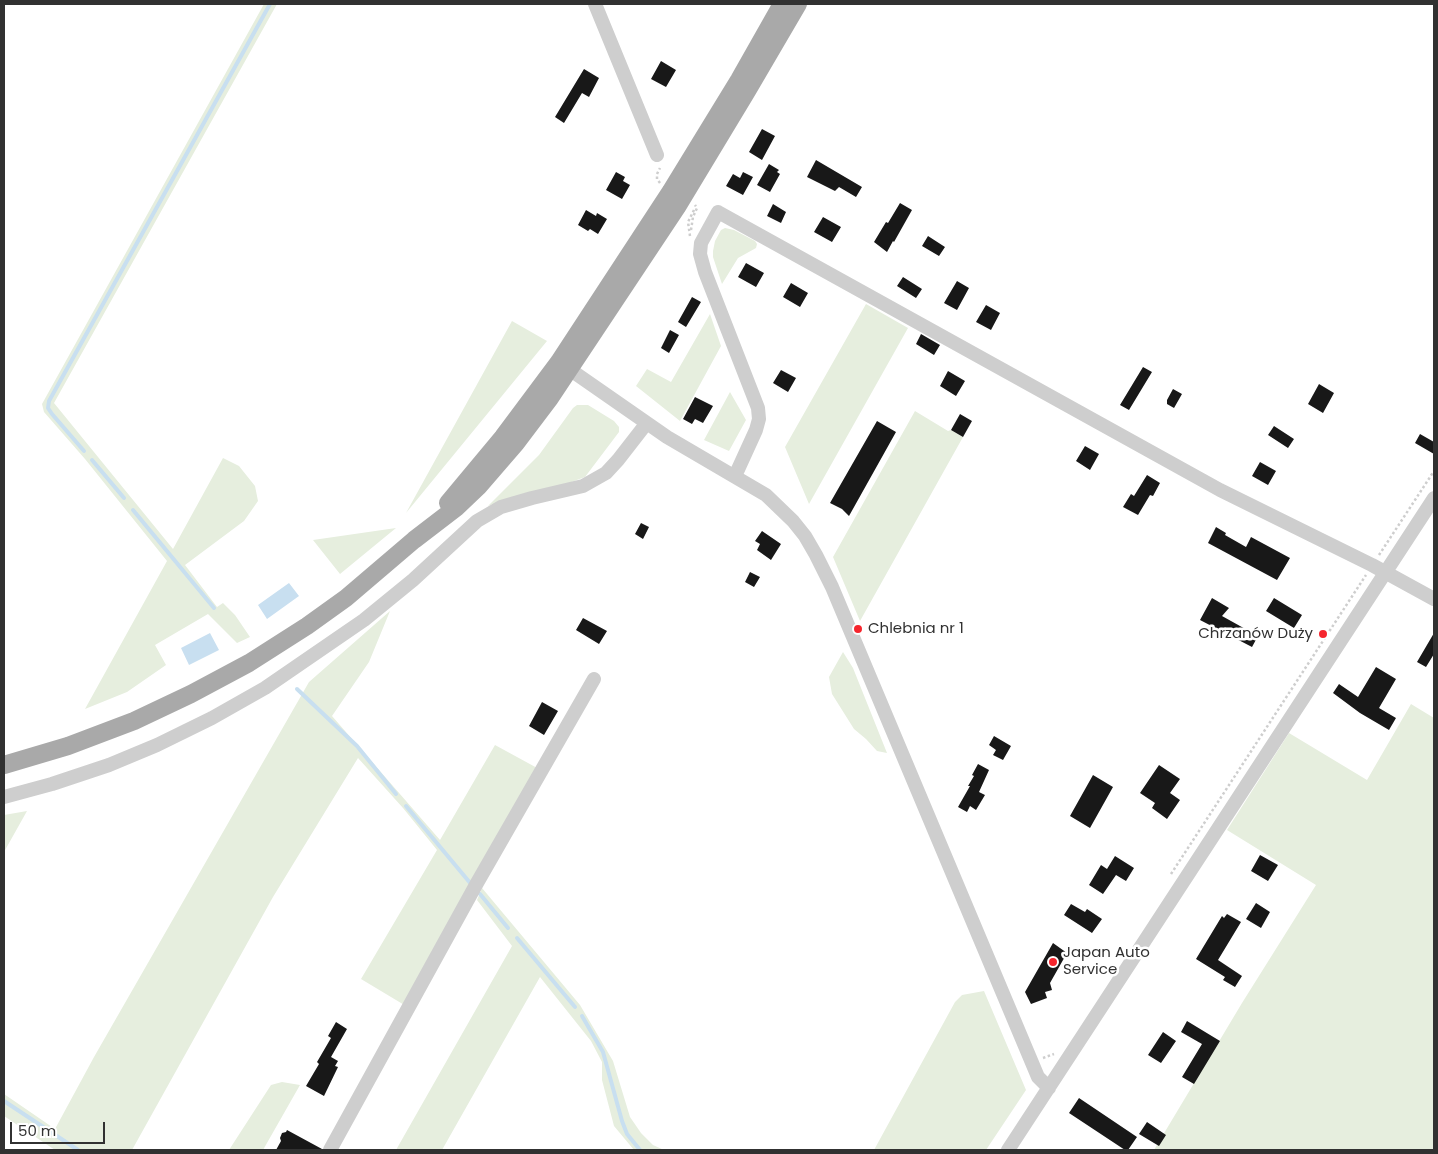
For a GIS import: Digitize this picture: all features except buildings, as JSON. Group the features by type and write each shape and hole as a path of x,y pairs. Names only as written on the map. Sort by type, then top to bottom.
{"main road":[{"path":"564,366 739,80 782,4"},
{"path":"4,765 68,746 134,721 222,678 280,644 330,610 414,540 564,366 677,207 798,4"}],"street":[{"path":"595,4 656,153"},
{"path":"735,476 755,435 759,420 758,408 705,272 700,254 701,246 718,212 1220,490 1372,565 1434,599"},
{"path":"564,366 646,424 707,462 766,494 799,528 816,555 855,642 1032,1062 1040,1079 1049,1088"},
{"path":"4,798 60,782 157,745 212,718 265,688 364,620 413,580 477,521 501,507 583,486 606,473 646,424"},
{"path":"1008,1150 1434,498"},
{"path":"330,1150 477,883 594,679"}],"path":[{"path":"656,153 660,155 663,161 657,174 657,179 661,184"},
{"path":"691,203 694,207 688,222 691,240 701,246"},
{"path":"1171,874 1434,471"},
{"path":"1038,1060 1053,1056 1058,1047"}],"green space":[{"path":"264,4 277,4 54,403 173,549 223,458 239,466 255,486 258,501 244,521 185,565 217,607 223,603 235,615 250,637 237,643 208,614 155,645 166,665 127,692 85,709 167,561 85,459 44,412 42,404"},
{"path":"725,228 734,230 755,241 757,244 756,248 738,258 722,284 713,257 713,251 715,241 721,230"},
{"path":"866,304 908,328 809,504 785,447"},
{"path":"710,314 721,346 680,421 636,386 647,369 671,382"},
{"path":"512,321 547,341 406,513"},
{"path":"730,392 746,420 729,451 704,440"},
{"path":"577,405 588,405 614,421 619,427 619,432 585,477 488,506 539,455"},
{"path":"915,411 948,431 951,430 963,437 860,621 833,557"},
{"path":"396,528 340,574 313,540"},
{"path":"390,611 369,662 332,716 440,840 495,745 539,769 406,1006 361,979 437,850 403,808 358,758 273,897 132,1150 55,1150 4,1116 4,1094 55,1129 94,1057 309,682"},
{"path":"843,652 853,668 887,753 877,751 854,729 832,694 829,677"},
{"path":"1411,704 1434,718 1434,1150 1154,1150 1242,1003 1316,885 1227,830 1289,733 1367,780"},
{"path":"27,811 4,852 4,815"},
{"path":"482,888 580,1005 613,1061 630,1117 641,1133 653,1145 664,1150 634,1150 614,1126 602,1080 602,1062 591,1041 540,977 442,1150 396,1150 512,946 477,900"},
{"path":"984,991 1026,1090 986,1150 874,1150 955,1002 962,995"},
{"path":"282,1082 300,1085 263,1150 229,1150 271,1085"}],"water":[{"path":"289,583 299,596 267,619 258,605"},
{"path":"210,633 219,650 189,665 181,648"}],"waterway":[{"path":"84,451 52,414 48,408 49,401 270,4"},
{"path":"92,460 124,498"},
{"path":"133,510 214,608"},
{"path":"297,689 357,746 396,794"},
{"path":"406,806 471,884"},
{"path":"480,894 508,928"},
{"path":"517,938 575,1007"},
{"path":"582,1016 603,1052 627,1134 640,1150"},
{"path":"4,1101 78,1150"}],"place":[{"name":"Chlebnia nr 1","path":"858,629"},
{"name":"Chrzanów Duży","path":"1323,634"},
{"name":"Japan Auto Service","path":"1053,962"}]}
